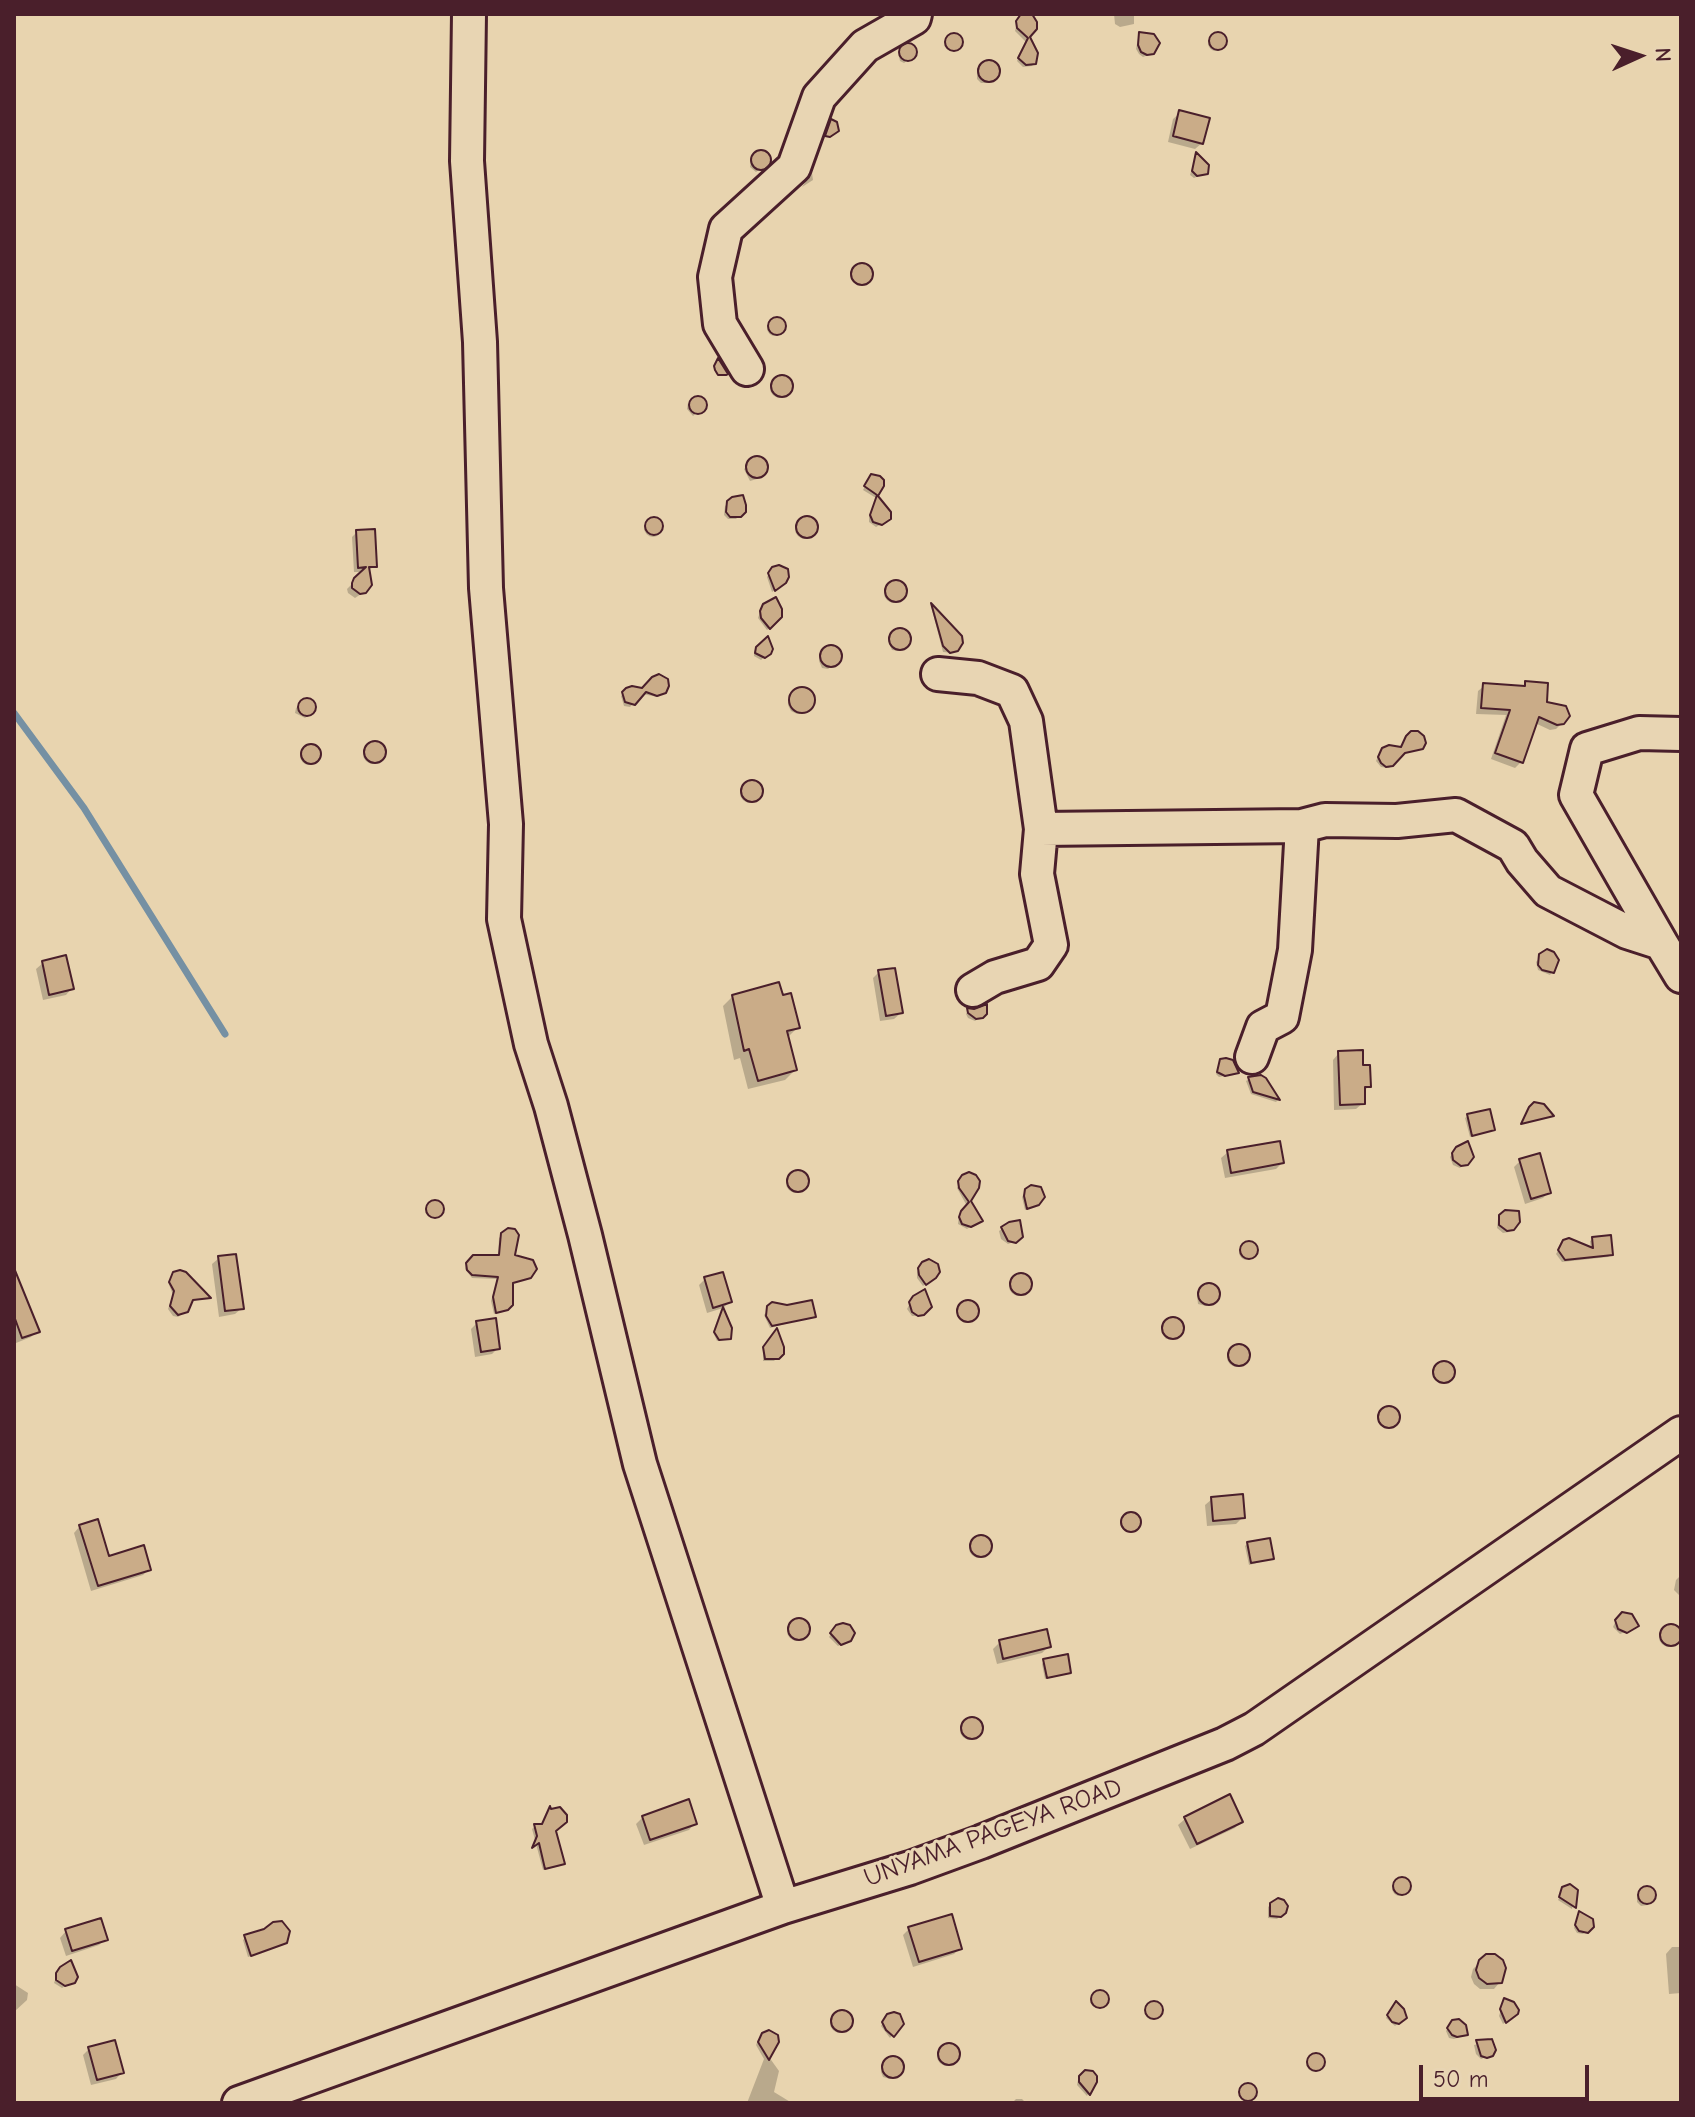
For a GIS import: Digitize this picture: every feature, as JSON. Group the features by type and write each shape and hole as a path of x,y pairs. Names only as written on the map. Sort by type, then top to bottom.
{"street":[{"path":"469,14 467,161 480,342 486,588 506,824 504,919 531,1044 578,1207 640,1464 783,1907"},
{"path":"747,369 720,324 715,277 726,229 794,167 819,97 865,46 914,18 915,14"},
{"path":"938,674 978,678 1012,691 1026,721 1041,829 1037,874 1051,945 1038,964 995,977 973,990"},
{"path":"1681,734 1639,733 1587,749 1576,795 1681,976"},
{"path":"1041,829 1302,826 1325,820 1397,821 1456,815 1513,846 1548,891 1627,932 1661,943"},
{"path":"1252,1057 1263,1027 1282,1017 1295,950 1302,826"},
{"name":"UNYAMA PAGEYA ROAD","path":"239,2103 783,1907 910,1868 1238,1738 1681,1433"}],"building":[{"path":"1021,14 1032,14 1037,22 1037,29 1030,37 1038,53 1036,64 1026,65 1018,58 1028,38 1017,28 1016,21"},
{"path":"1139,32 1154,34 1160,43 1154,54 1141,52"},
{"path":"1214,32 1222,32 1227,41 1225,48 1214,50 1209,45 1209,37"},
{"path":"954,33 963,42 954,51 945,42"},
{"path":"908,43 917,52 908,61 899,52"},
{"path":"989,60 997,63 1000,71 997,79 989,82 981,79 978,71 981,63"},
{"path":"1179,110 1210,118 1203,144 1173,136"},
{"path":"831,119 837,122 839,131 830,137 825,136"},
{"path":"757,150 765,150 771,160 765,170 757,170 751,164 751,156"},
{"path":"1196,152 1209,165 1208,174 1197,176 1192,171"},
{"path":"862,263 870,266 873,274 870,282 862,285 854,282 851,274 854,266"},
{"path":"777,317 786,326 777,335 768,326"},
{"path":"718,358 728,374 718,375 714,366"},
{"path":"782,375 790,378 793,386 790,394 782,397 774,394 771,386 774,378"},
{"path":"694,396 702,396 707,405 705,412 694,414 689,409 689,401"},
{"path":"757,456 765,459 768,467 765,475 757,478 749,475 746,467 749,459"},
{"path":"871,474 884,480 878,496 891,512 891,519 882,525 873,522 870,515 877,495 864,486"},
{"path":"743,495 746,512 741,517 730,517 726,512 727,501"},
{"path":"807,516 815,519 818,527 815,535 807,538 799,535 796,527 799,519"},
{"path":"654,517 661,519 661,533 654,535 647,533 645,526 647,519"},
{"path":"375,529 377,567 369,567 372,585 366,593 360,594 352,588 352,583 366,567 358,568 356,530"},
{"path":"779,565 788,569 789,577 775,591 768,573 772,567"},
{"path":"896,580 904,583 907,591 904,599 896,602 888,599 885,591 888,583"},
{"path":"776,597 782,617 770,629 761,618 760,611 763,604"},
{"path":"931,603 962,636 963,643 958,651 950,653 943,646"},
{"path":"900,628 908,631 911,639 908,647 900,650 892,647 889,639 892,631"},
{"path":"768,636 773,649 765,658 755,653 756,647"},
{"path":"831,645 839,648 842,656 839,664 831,667 823,664 820,656 823,648"},
{"path":"659,674 668,679 666,693 657,696 646,692 635,705 625,702 622,692 626,688 642,688"},
{"path":"1525,681 1548,683 1547,702 1566,706 1570,716 1564,724 1557,725 1539,717 1523,763 1495,753 1510,710 1481,708 1483,683 1525,686"},
{"path":"802,687 811,691 815,700 811,709 802,713 793,709 789,700 793,691"},
{"path":"303,698 311,698 316,707 314,714 303,716 298,711 298,703"},
{"path":"1411,731 1418,731 1424,736 1426,743 1423,749 1405,753 1393,766 1386,767 1381,763 1378,757 1382,748 1389,745 1401,747"},
{"path":"375,741 383,744 386,752 383,760 375,763 367,760 364,752 367,744"},
{"path":"307,744 315,744 321,754 315,764 307,764 301,758 301,750"},
{"path":"752,780 760,783 763,791 760,799 752,802 744,799 741,791 744,783"},
{"path":"1547,949 1554,952 1559,960 1554,973 1542,970 1538,965 1539,954"},
{"path":"66,955 74,989 49,995 42,961"},
{"path":"895,968 903,1013 886,1016 878,970"},
{"path":"779,982 783,995 791,993 800,1028 787,1031 797,1070 758,1081 749,1049 744,1051 732,995"},
{"path":"987,1004 987,1014 983,1018 976,1019 968,1013 967,1008"},
{"path":"1363,1050 1363,1065 1370,1065 1371,1087 1365,1087 1365,1104 1340,1105 1338,1051"},
{"path":"1220,1059 1233,1060 1239,1073 1225,1076 1217,1072"},
{"path":"1261,1075 1280,1100 1253,1092 1248,1077"},
{"path":"1534,1102 1544,1104 1554,1116 1521,1124 1529,1107"},
{"path":"1490,1109 1495,1130 1472,1136 1467,1114"},
{"path":"1280,1141 1284,1163 1231,1173 1227,1150"},
{"path":"1468,1141 1474,1157 1468,1165 1461,1166 1453,1160 1452,1153"},
{"path":"1540,1153 1551,1193 1531,1199 1519,1159"},
{"path":"798,1170 806,1173 809,1181 806,1189 798,1192 790,1189 787,1181 790,1173"},
{"path":"969,1172 980,1181 971,1201 983,1221 971,1227 962,1224 959,1217 969,1202 958,1181"},
{"path":"1031,1185 1041,1187 1045,1197 1039,1205 1027,1209 1025,1189"},
{"path":"435,1200 444,1209 435,1218 426,1209"},
{"path":"1505,1210 1519,1211 1520,1222 1514,1230 1507,1231 1499,1225 1499,1215"},
{"path":"1020,1220 1023,1237 1016,1243 1008,1241 1001,1227"},
{"path":"508,1228 515,1229 519,1235 515,1255 533,1260 537,1269 531,1278 513,1283 513,1305 496,1313 493,1297 498,1277 472,1275 466,1263 473,1255 499,1255 501,1233"},
{"path":"1611,1235 1613,1255 1565,1260 1558,1250 1563,1240 1569,1238 1593,1248 1592,1237"},
{"path":"1249,1241 1258,1250 1249,1259 1240,1250"},
{"path":"236,1254 244,1309 225,1311 218,1256"},
{"path":"929,1259 938,1264 940,1272 926,1285 918,1268"},
{"path":"14,1268 40,1332 22,1338 14,1316"},
{"path":"173,1272 186,1272 211,1298 193,1300 188,1312 178,1315 170,1306 174,1291 169,1282"},
{"path":"723,1272 732,1302 713,1308 704,1277"},
{"path":"1021,1273 1029,1276 1032,1284 1029,1292 1021,1295 1013,1292 1010,1284 1013,1276"},
{"path":"1209,1283 1217,1286 1220,1294 1217,1302 1209,1305 1201,1302 1198,1294 1201,1286"},
{"path":"925,1289 932,1307 924,1315 918,1316 912,1312 909,1302"},
{"path":"812,1300 816,1317 772,1326 766,1316 767,1306 772,1302 787,1305"},
{"path":"968,1300 976,1303 979,1311 976,1319 968,1322 960,1319 957,1311 960,1303"},
{"path":"723,1307 732,1328 731,1339 719,1340 714,1332"},
{"path":"1173,1317 1181,1320 1184,1328 1181,1336 1173,1339 1165,1336 1162,1328 1165,1320"},
{"path":"496,1318 500,1349 481,1352 476,1321"},
{"path":"777,1328 784,1354 779,1359 765,1359 763,1347"},
{"path":"1239,1344 1247,1347 1250,1355 1247,1363 1239,1366 1231,1363 1228,1355 1231,1347"},
{"path":"1444,1361 1452,1364 1455,1372 1452,1380 1444,1383 1436,1380 1433,1372 1436,1364"},
{"path":"1389,1406 1397,1409 1400,1417 1397,1425 1389,1428 1381,1425 1378,1417 1381,1409"},
{"path":"1243,1494 1245,1518 1213,1521 1211,1497"},
{"path":"1131,1512 1138,1515 1141,1522 1138,1529 1131,1532 1124,1529 1121,1522 1124,1515"},
{"path":"98,1519 109,1556 144,1545 151,1570 98,1586 79,1525"},
{"path":"977,1535 985,1535 992,1546 985,1557 977,1557 970,1550 970,1542"},
{"path":"1270,1538 1274,1559 1251,1563 1247,1542"},
{"path":"1622,1612 1632,1614 1639,1626 1627,1633 1618,1629 1615,1620"},
{"path":"799,1618 807,1621 810,1629 807,1637 799,1640 791,1637 788,1629 791,1621"},
{"path":"1671,1624 1679,1627 1682,1635 1679,1643 1671,1646 1663,1643 1660,1635 1663,1627"},
{"path":"836,1625 850,1625 855,1633 851,1641 841,1645 830,1633"},
{"path":"1047,1629 1051,1647 1003,1659 999,1640"},
{"path":"1068,1654 1071,1673 1047,1678 1043,1659"},
{"path":"972,1717 980,1720 983,1728 980,1736 972,1739 964,1736 961,1728 964,1720"},
{"path":"1230,1794 1243,1822 1197,1844 1184,1817"},
{"path":"689,1799 697,1824 650,1840 642,1816"},
{"path":"550,1806 551,1809 560,1807 567,1815 567,1822 556,1831 565,1864 545,1869 539,1843 532,1848 537,1836 534,1824 542,1824"},
{"path":"1398,1877 1406,1877 1411,1886 1409,1893 1398,1895 1393,1890 1393,1882"},
{"path":"1570,1884 1578,1890 1576,1908 1559,1897 1562,1887"},
{"path":"1643,1886 1651,1886 1656,1895 1654,1902 1643,1904 1638,1899 1638,1891"},
{"path":"1278,1898 1288,1906 1286,1913 1281,1917 1270,1916 1270,1903"},
{"path":"1579,1911 1593,1919 1594,1927 1588,1933 1579,1931 1575,1925"},
{"path":"952,1914 962,1949 919,1962 908,1927"},
{"path":"101,1918 108,1940 72,1951 65,1929"},
{"path":"282,1921 290,1931 287,1943 251,1956 244,1935"},
{"path":"1486,1954 1495,1954 1503,1960 1506,1968 1502,1983 1487,1984 1479,1978 1476,1970 1479,1960"},
{"path":"71,1960 78,1977 75,1983 65,1986 56,1980 56,1973"},
{"path":"1096,1990 1104,1990 1109,1999 1107,2006 1096,2008 1091,2003 1091,1995"},
{"path":"1504,1998 1514,2002 1519,2010 1506,2023 1500,2009"},
{"path":"1150,2001 1158,2001 1163,2010 1161,2017 1150,2019 1145,2014 1145,2006"},
{"path":"1396,2001 1407,2018 1399,2024 1392,2022 1387,2015"},
{"path":"842,2010 850,2013 853,2021 850,2029 842,2032 834,2029 831,2021 834,2013"},
{"path":"887,2014 900,2014 904,2024 894,2037 882,2022"},
{"path":"1459,2019 1466,2025 1468,2035 1457,2037 1447,2028 1452,2020"},
{"path":"769,2030 778,2035 779,2042 769,2060 758,2042 762,2033"},
{"path":"1492,2039 1496,2050 1493,2056 1481,2056 1476,2040"},
{"path":"115,2040 124,2073 97,2080 88,2047"},
{"path":"949,2043 957,2046 960,2054 957,2062 949,2065 941,2062 938,2054 941,2046"},
{"path":"1312,2053 1320,2053 1325,2062 1323,2069 1312,2071 1307,2066 1307,2058"},
{"path":"893,2056 901,2059 904,2067 901,2075 893,2078 885,2075 882,2067 885,2059"},
{"path":"1085,2070 1093,2071 1097,2076 1090,2095 1079,2082 1079,2076"},
{"path":"1244,2083 1252,2083 1257,2092 1255,2099 1244,2101 1239,2096 1239,2088"}],"waterway":[{"path":"14,713 84,808 225,1034"}]}
